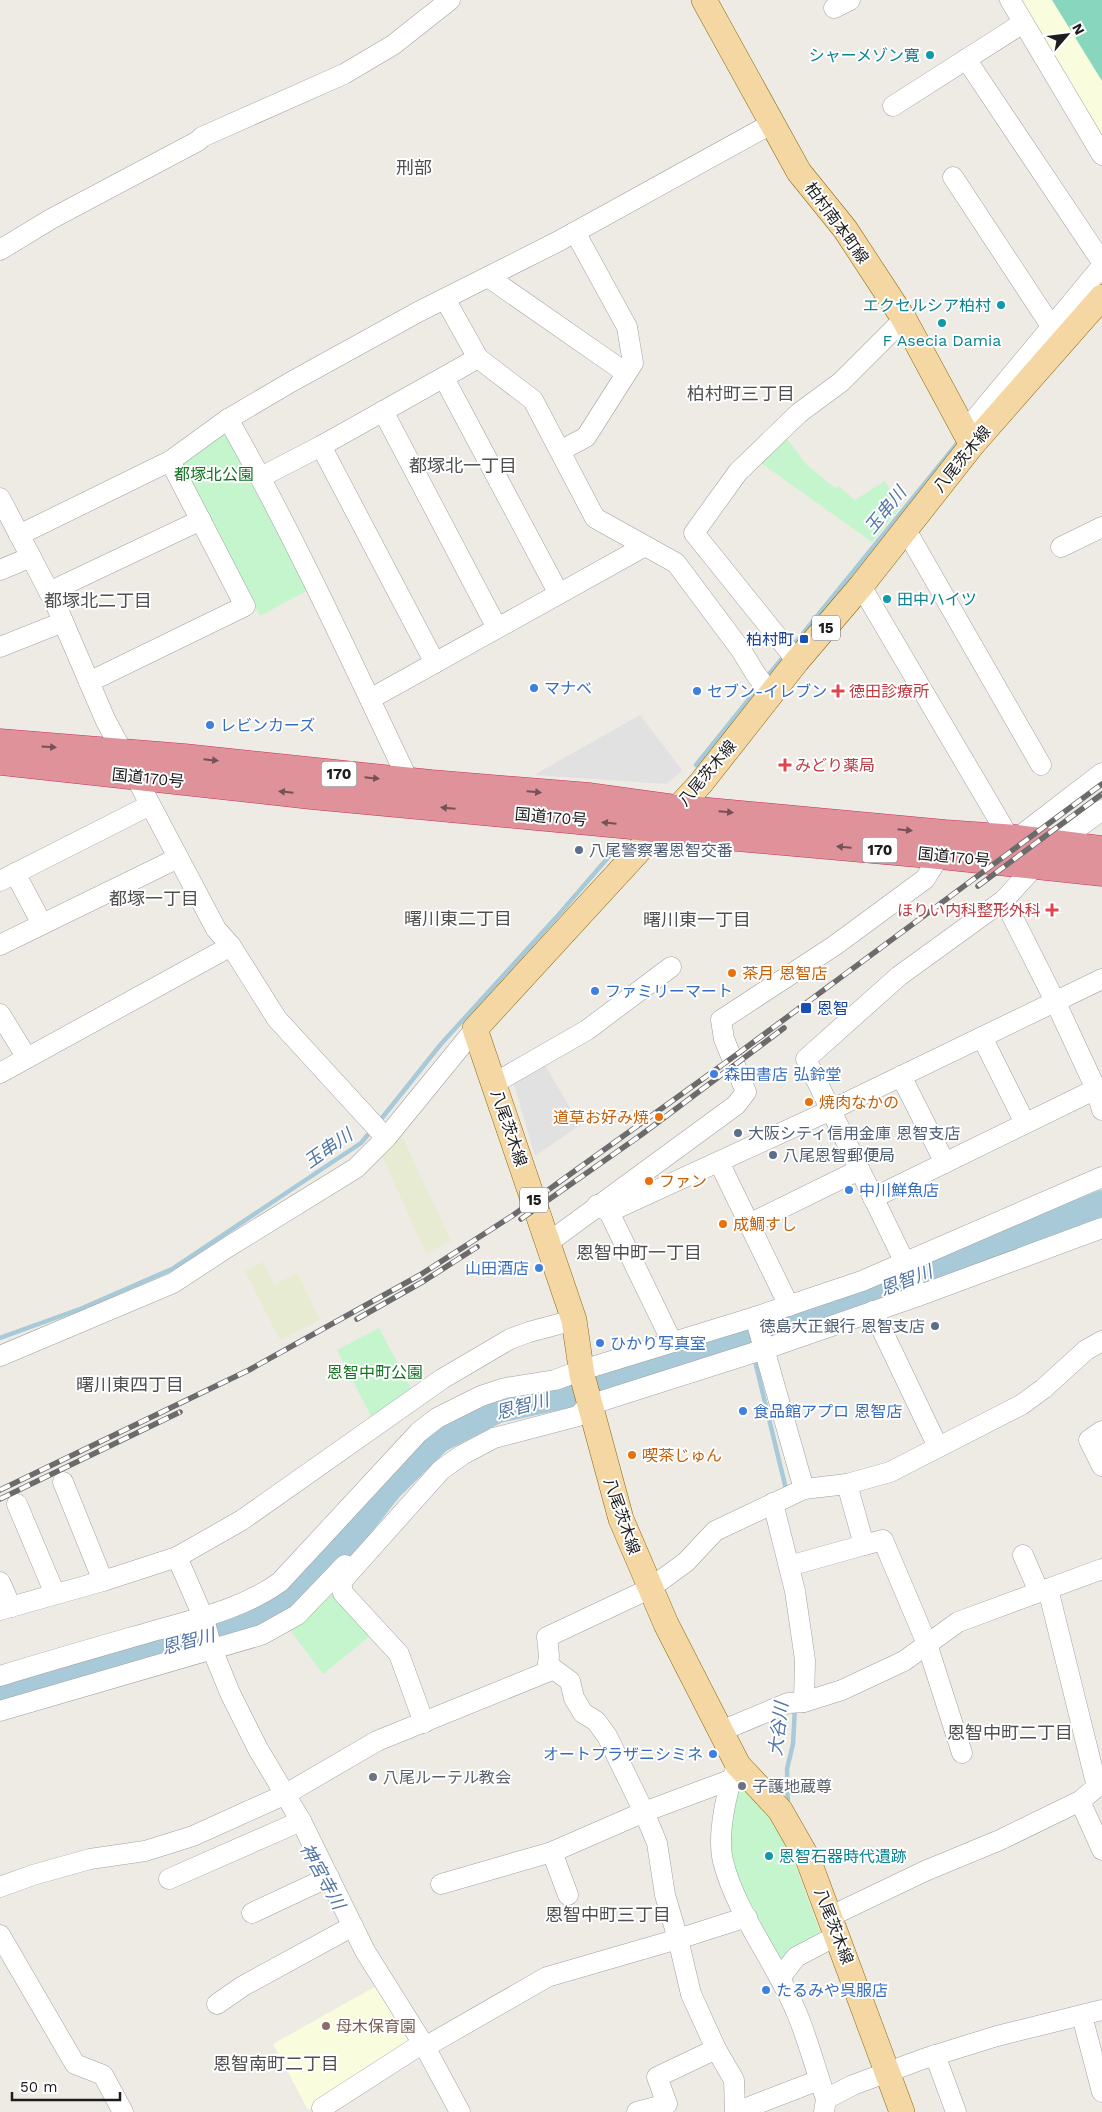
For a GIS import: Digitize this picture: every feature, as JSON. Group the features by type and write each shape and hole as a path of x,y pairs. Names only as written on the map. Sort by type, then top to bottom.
{"highway":[{"name":"国道170号","path":"0,743 123,752 409,782 590,797 943,845 1036,865 1102,872"},
{"name":"国道170号","path":"0,761 658,829 943,845 1013,839 1102,850"}],"main road":[{"name":"柏村南本町線","path":"704,0 799,172 845,229 904,319 968,438"},
{"name":"八尾茨木線","path":"902,2112 808,1859 780,1810 734,1773 721,1731 681,1656 650,1589 621,1519 589,1402 574,1320 475,1029 701,784 797,661 906,530 968,438 1057,332 1100,308"}],"street":[{"path":"0,250 51,220 198,141 202,137 344,74 394,45 450,0"},
{"path":"1010,0 1102,155"},
{"path":"893,106 1023,23"},
{"path":"966,59 1102,262"},
{"path":"19,535 170,461 228,419 291,382 575,232 771,124"},
{"path":"953,177 1057,332 1102,266"},
{"path":"560,451 586,437 633,363 627,327 575,232"},
{"path":"488,277 626,373"},
{"path":"445,299 478,358 533,400 595,518 676,563 741,650 771,695"},
{"path":"797,661 694,533 738,472 799,413 841,382 904,319"},
{"path":"261,477 478,358"},
{"path":"444,378 559,594"},
{"path":"383,411 497,628"},
{"path":"228,419 261,477 321,596 409,782"},
{"path":"320,446 435,663"},
{"path":"89,682 245,606 170,461"},
{"path":"0,498 49,592 105,720 216,929 231,946 277,1019 386,1138"},
{"path":"49,592 200,520"},
{"path":"1062,547 1102,528"},
{"path":"906,530 1041,766"},
{"path":"370,699 644,546"},
{"path":"0,570 31,557"},
{"path":"861,586 1013,839 1102,773"},
{"path":"0,647 63,622"},
{"path":"42,924 8,877 150,805"},
{"path":"1056,844 1102,810"},
{"path":"549,1242 603,1208 736,1105 746,1092 724,1039 721,1020 834,946 917,885 924,879 943,845"},
{"path":"0,945 178,858"},
{"path":"918,1296 906,1265 806,1059 900,976 1004,900 1036,865"},
{"path":"1004,900 1055,1001 1096,1089 1102,1110"},
{"path":"0,1073 231,946"},
{"path":"493,1084 587,1030 671,967"},
{"path":"603,1208 719,1162 1102,979"},
{"path":"0,1014 27,1058"},
{"path":"0,1356 173,1283 356,1168 386,1138 475,1029"},
{"path":"982,1036 1025,1123"},
{"path":"901,1076 945,1163"},
{"path":"873,1198 1096,1089"},
{"path":"719,1162 789,1306"},
{"path":"749,1224 859,1170"},
{"path":"0,1676 203,1618 244,1604 266,1593 280,1582 419,1432 437,1418 481,1396 505,1388 555,1380 582,1372 672,1342 756,1318 862,1281 906,1265 1102,1177"},
{"path":"603,1208 672,1342"},
{"path":"424,1723 398,1654 342,1593 341,1582 441,1470 462,1455 494,1438 578,1416 589,1402 764,1349 918,1296 1102,1228"},
{"path":"873,1311 938,1448"},
{"path":"756,1318 804,1489"},
{"path":"0,1582 5,1608 102,1581 177,1557 242,1520 442,1379 510,1339 574,1320"},
{"path":"0,1887 33,1875 90,1859 145,1850 193,1836 286,1794 377,1741 547,1672 547,1637 650,1589 686,1562 715,1531 804,1489 847,1484 890,1472 1021,1406 1086,1350 1102,1341"},
{"path":"1102,1431 1089,1440 1102,1466"},
{"path":"0,1711 212,1647 261,1635 297,1615 320,1593 423,1477 441,1470"},
{"path":"63,1482 102,1581"},
{"path":"847,1484 864,1545"},
{"path":"773,1503 795,1591 804,1660 804,1702"},
{"path":"16,1504 55,1594"},
{"path":"789,1566 883,1540 927,1644 962,1753"},
{"path":"780,1978 796,1957 834,1925 925,1871 1000,1840 1080,1801 1099,1787 1044,1590 1023,1555"},
{"path":"177,1557 203,1618 230,1693 258,1749 301,1821 365,1951 424,2045 460,2112"},
{"path":"721,1731 788,1703 804,1702 842,1690 904,1661 958,1622 1102,1569"},
{"path":"548,1665 570,1681 574,1698 583,1713 596,1721 607,1736 644,1812 656,1843 665,1895 678,1939 690,1994 716,2049 734,2080 735,2112 819,2080"},
{"path":"442,1884 552,1852 734,1773"},
{"path":"734,1773 722,1819 723,1860 746,1917 798,2015 825,2105 853,2085 935,2055 997,2036 1102,2010"},
{"path":"1080,1801 1102,1850"},
{"path":"169,1879 301,1821"},
{"path":"552,1852 568,1895"},
{"path":"252,1913 329,1877"},
{"path":"322,2108 424,2045 547,1976 678,1939 746,1917"},
{"path":"217,2004 243,1986 353,1926"},
{"path":"0,1935 76,2064 103,2075 123,2112"},
{"path":"1082,2016 1102,2092"},
{"path":"637,2112 669,2108 657,2077 716,2049"},
{"path":"935,2055 956,2112"}],"shaded area":[{"path":"1019,0 1102,0 1102,140"},
{"path":"640,715 682,770 667,784 534,775"},
{"path":"545,1065 580,1125 535,1156 513,1081"},
{"path":"401,1134 451,1241 426,1254 381,1153"},
{"path":"263,1262 274,1285 297,1273 320,1319 280,1340 245,1271"},
{"path":"376,1986 409,2041 405,2051 308,2110 273,2044"}],"green space":[{"path":"1052,0 1102,0 1102,81"},
{"name":"都塚北公園","path":"215,434 229,437 308,590 260,616 178,468"},
{"path":"784,435 806,464 835,488 839,486 855,500 885,481 900,508 872,542 758,461"},
{"name":"恩智中町公園","path":"379,1328 414,1394 371,1416 337,1350"},
{"path":"328,1589 370,1636 323,1674 288,1627"},
{"path":"736,1776 769,1811 790,1851 823,1940 779,1969 735,1883 728,1855"}],"waterway":[{"name":"玉串川","path":"792,647 960,440"},
{"name":"玉串川","path":"766,678 785,655"},
{"name":"玉串川","path":"696,765 758,688"},
{"name":"玉串川","path":"378,1123 441,1044 612,853"},
{"name":"玉串川","path":"0,1338 80,1309 172,1269 361,1143 371,1131"},
{"name":"恩智川","path":"0,1691 243,1626 292,1601 337,1555 390,1488 439,1440 498,1410 567,1395 749,1337 867,1296 1102,1203"},
{"name":"大谷川","path":"749,1337 751,1347"},
{"name":"大谷川","path":"754,1357 786,1492"},
{"name":"大谷川","path":"788,1806 787,1769 793,1744 795,1707"}],"railway":[{"path":"0,1490 249,1370 420,1275 512,1216 736,1055 1102,784"},
{"path":"978,886 1102,794"},
{"path":"521,1219 641,1135 784,1028"},
{"path":"357,1319 424,1281 477,1247"},
{"path":"0,1499 180,1412"}],"place":[{"name":"シャーメゾン寛","path":"930,55"},
{"name":"エクセルシア柏村","path":"1001,305"},
{"name":"F Asecia Damia","path":"942,323"},
{"name":"田中ハイツ","path":"887,599"},
{"name":"柏村町","path":"804,639"},
{"name":"マナベ","path":"534,688"},
{"name":"セブン-イレブン","path":"697,691"},
{"name":"徳田診療所","path":"838,691"},
{"name":"レビンカーズ","path":"210,725"},
{"name":"みどり薬局","path":"785,765"},
{"name":"八尾警察署恩智交番","path":"579,850"},
{"name":"ほりい内科整形外科","path":"1052,910"},
{"name":"茶月 恩智店","path":"732,973"},
{"name":"ファミリーマート","path":"595,991"},
{"name":"恩智","path":"806,1008"},
{"name":"森田書店 弘鈴堂","path":"714,1074"},
{"name":"焼肉なかの","path":"809,1102"},
{"name":"道草お好み焼","path":"659,1117"},
{"name":"大阪シティ信用金庫 恩智支店","path":"738,1133"},
{"name":"八尾恩智郵便局","path":"773,1155"},
{"name":"ファン","path":"649,1181"},
{"name":"中川鮮魚店","path":"849,1190"},
{"name":"成鯛すし","path":"723,1224"},
{"name":"山田酒店","path":"539,1268"},
{"name":"徳島大正銀行 恩智支店","path":"935,1326"},
{"name":"ひかり写真室","path":"600,1343"},
{"name":"食品館アプロ 恩智店","path":"743,1411"},
{"name":"喫茶じゅん","path":"632,1455"},
{"name":"オートプラザニシミネ","path":"713,1754"},
{"name":"八尾ルーテル教会","path":"373,1777"},
{"name":"子護地蔵尊","path":"742,1786"},
{"name":"恩智石器時代遺跡","path":"769,1856"},
{"name":"たるみや呉服店","path":"766,1990"},
{"name":"母木保育園","path":"326,2026"}],"district":[{"name":"刑部","path":"414,167"},
{"name":"柏村町三丁目","path":"741,393"},
{"name":"都塚北一丁目","path":"463,465"},
{"name":"都塚北二丁目","path":"98,600"},
{"name":"都塚一丁目","path":"154,898"},
{"name":"曙川東二丁目","path":"458,918"},
{"name":"曙川東一丁目","path":"697,919"},
{"name":"恩智中町一丁目","path":"639,1252"},
{"name":"曙川東四丁目","path":"130,1384"},
{"name":"恩智中町二丁目","path":"1010,1732"},
{"name":"恩智中町三丁目","path":"608,1914"},
{"name":"恩智南町二丁目","path":"276,2063"}],"water label":[{"name":"神宮寺川","path":"323,1876"}]}
